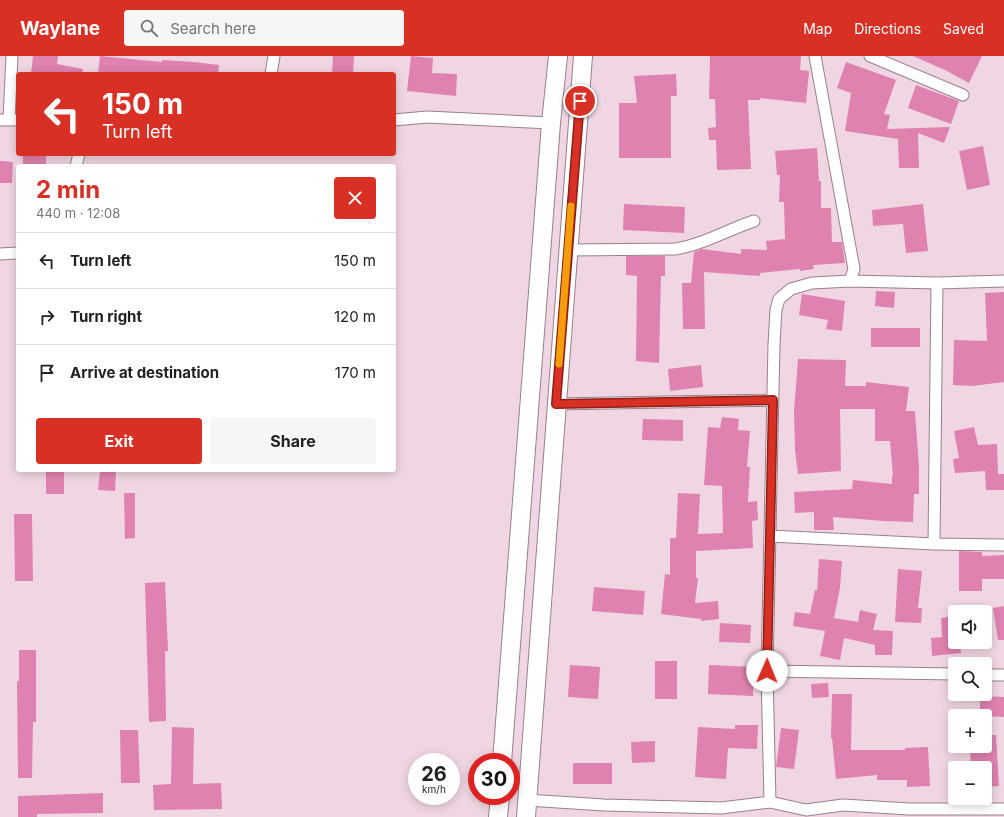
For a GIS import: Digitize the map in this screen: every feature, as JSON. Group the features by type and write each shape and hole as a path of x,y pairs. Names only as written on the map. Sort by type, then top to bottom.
{"main road":[{"path":"503,753 551,122 558,56"},
{"path":"526,809 583,56"},
{"path":"498,817 499,805"}],"street":[{"path":"9,120 12,56"},
{"path":"271,72 274,56"},
{"path":"815,56 854,269 850,281"},
{"path":"870,56 963,95"},
{"path":"396,120 427,117 551,122"},
{"path":"568,250 675,249 690,247 730,229 754,221"},
{"path":"0,254 16,253"},
{"path":"770,802 767,671 776,310 780,298 791,289 812,283 850,281 937,284 1004,281"},
{"path":"934,544 937,284"},
{"path":"556,404 773,400"},
{"path":"770,536 934,544 1004,545"},
{"path":"767,671 948,674"},
{"path":"992,675 1004,675"},
{"path":"526,809 604,805 721,812 770,802 806,810 843,804 872,812 909,809 1004,809"}],"building":[{"path":"33,56 58,56 57,64 83,69 82,72 31,72"},
{"path":"100,56 162,62 162,60 219,65 218,72 98,72"},
{"path":"333,56 354,56 353,72 332,72"},
{"path":"411,56 433,58 432,73 457,74 456,96 407,91"},
{"path":"710,56 801,56 800,70 809,71 806,103 760,98 760,100 748,100 751,169 717,170 716,140 709,140 708,128 716,127 715,99 709,99"},
{"path":"913,56 982,56 969,83 945,70"},
{"path":"846,62 896,80 884,114 890,115 887,129 950,127 944,143 918,133 919,168 899,168 898,139 845,131 851,93 837,88"},
{"path":"676,74 677,96 671,96 671,158 619,158 619,103 637,103 634,76"},
{"path":"916,85 959,101 951,124 908,108"},
{"path":"983,146 990,185 967,190 959,151"},
{"path":"817,148 819,181 821,181 821,208 831,208 832,242 842,242 845,263 813,265 814,269 800,271 800,269 760,273 760,276 704,272 705,329 683,329 682,283 691,283 694,252 702,249 741,254 741,249 767,250 766,241 785,239 784,202 779,202 780,175 777,175 775,151"},
{"path":"23,156 46,156 46,164 23,164"},
{"path":"0,161 13,162 12,183 0,183"},
{"path":"624,204 685,207 684,233 623,230"},
{"path":"923,204 928,251 906,253 903,224 873,226 872,210"},
{"path":"626,256 665,256 665,276 661,276 659,363 636,361 637,276 626,275"},
{"path":"876,291 895,292 894,308 875,306"},
{"path":"1004,292 1004,382 972,386 953,385 954,340 987,341 985,293"},
{"path":"802,294 845,301 842,331 826,329 828,320 799,315"},
{"path":"871,328 920,328 920,347 871,347"},
{"path":"798,359 846,360 845,386 866,386 866,382 909,387 906,411 915,411 919,467 919,494 914,494 913,522 833,517 834,530 814,530 814,512 795,513 794,492 852,489 853,480 892,484 893,476 890,441 875,441 875,409 840,409 841,471 798,474 795,450 794,411"},
{"path":"701,365 703,387 670,391 668,369"},
{"path":"722,417 739,419 738,430 750,431 747,467 750,467 748,502 757,501 758,520 752,521 753,548 696,551 696,578 698,578 695,603 718,601 719,619 701,621 701,619 661,614 665,574 670,575 670,538 676,538 678,493 700,494 698,534 723,533 722,486 704,485 708,427 720,428"},
{"path":"643,419 683,420 683,441 642,440"},
{"path":"974,427 978,445 997,444 998,474 1004,474 1004,490 986,490 985,471 955,473 953,459 959,458 954,431"},
{"path":"46,472 64,472 64,494 46,494"},
{"path":"100,472 116,472 115,491 98,490"},
{"path":"124,493 135,493 135,538 125,539"},
{"path":"14,514 32,514 33,581 15,581"},
{"path":"959,551 982,552 982,556 1004,555 1004,579 982,579 982,591 959,591"},
{"path":"819,559 842,561 840,588 834,618 858,622 860,610 877,614 873,630 893,631 892,655 875,655 875,645 844,638 840,660 820,656 825,631 793,626 795,612 810,614 815,590 817,591"},
{"path":"898,569 922,571 918,608 922,608 921,623 895,622"},
{"path":"165,582 168,651 165,651 166,721 149,722 145,583"},
{"path":"594,587 645,591 643,615 592,611"},
{"path":"1004,606 1004,640 998,640 993,608"},
{"path":"948,617 948,649 961,649 961,653 932,656 931,638 942,637 941,618"},
{"path":"720,623 751,625 750,643 719,642"},
{"path":"19,650 36,650 36,722 33,722 32,778 18,778 17,681 19,681"},
{"path":"655,661 677,661 677,699 655,699"},
{"path":"570,665 600,667 598,699 568,697"},
{"path":"709,665 754,667 753,696 708,694"},
{"path":"828,683 829,697 812,698 811,684"},
{"path":"832,694 852,694 851,750 905,750 905,748 928,747 930,786 907,787 907,780 877,780 877,775 836,779 831,738"},
{"path":"992,696 1004,697 1004,717 992,716 992,709 980,709 980,701 992,701"},
{"path":"735,725 758,725 757,749 728,748 726,779 695,777 698,727 735,729"},
{"path":"172,727 194,728 193,784 221,783 222,809 154,810 153,785 171,784"},
{"path":"781,728 799,730 794,769 776,767"},
{"path":"120,730 138,730 140,783 121,783"},
{"path":"992,735 996,735 999,786 992,786 992,761 971,761 970,753 992,753"},
{"path":"655,741 655,762 632,763 631,742"},
{"path":"573,763 612,763 612,784 573,784"},
{"path":"103,793 103,813 37,814 37,817 18,817 18,796"}],"slow traffic":[{"path":"559,364 571,206"}],"route":[{"path":"580,101 556,404 633,404 773,400 767,671"}]}
